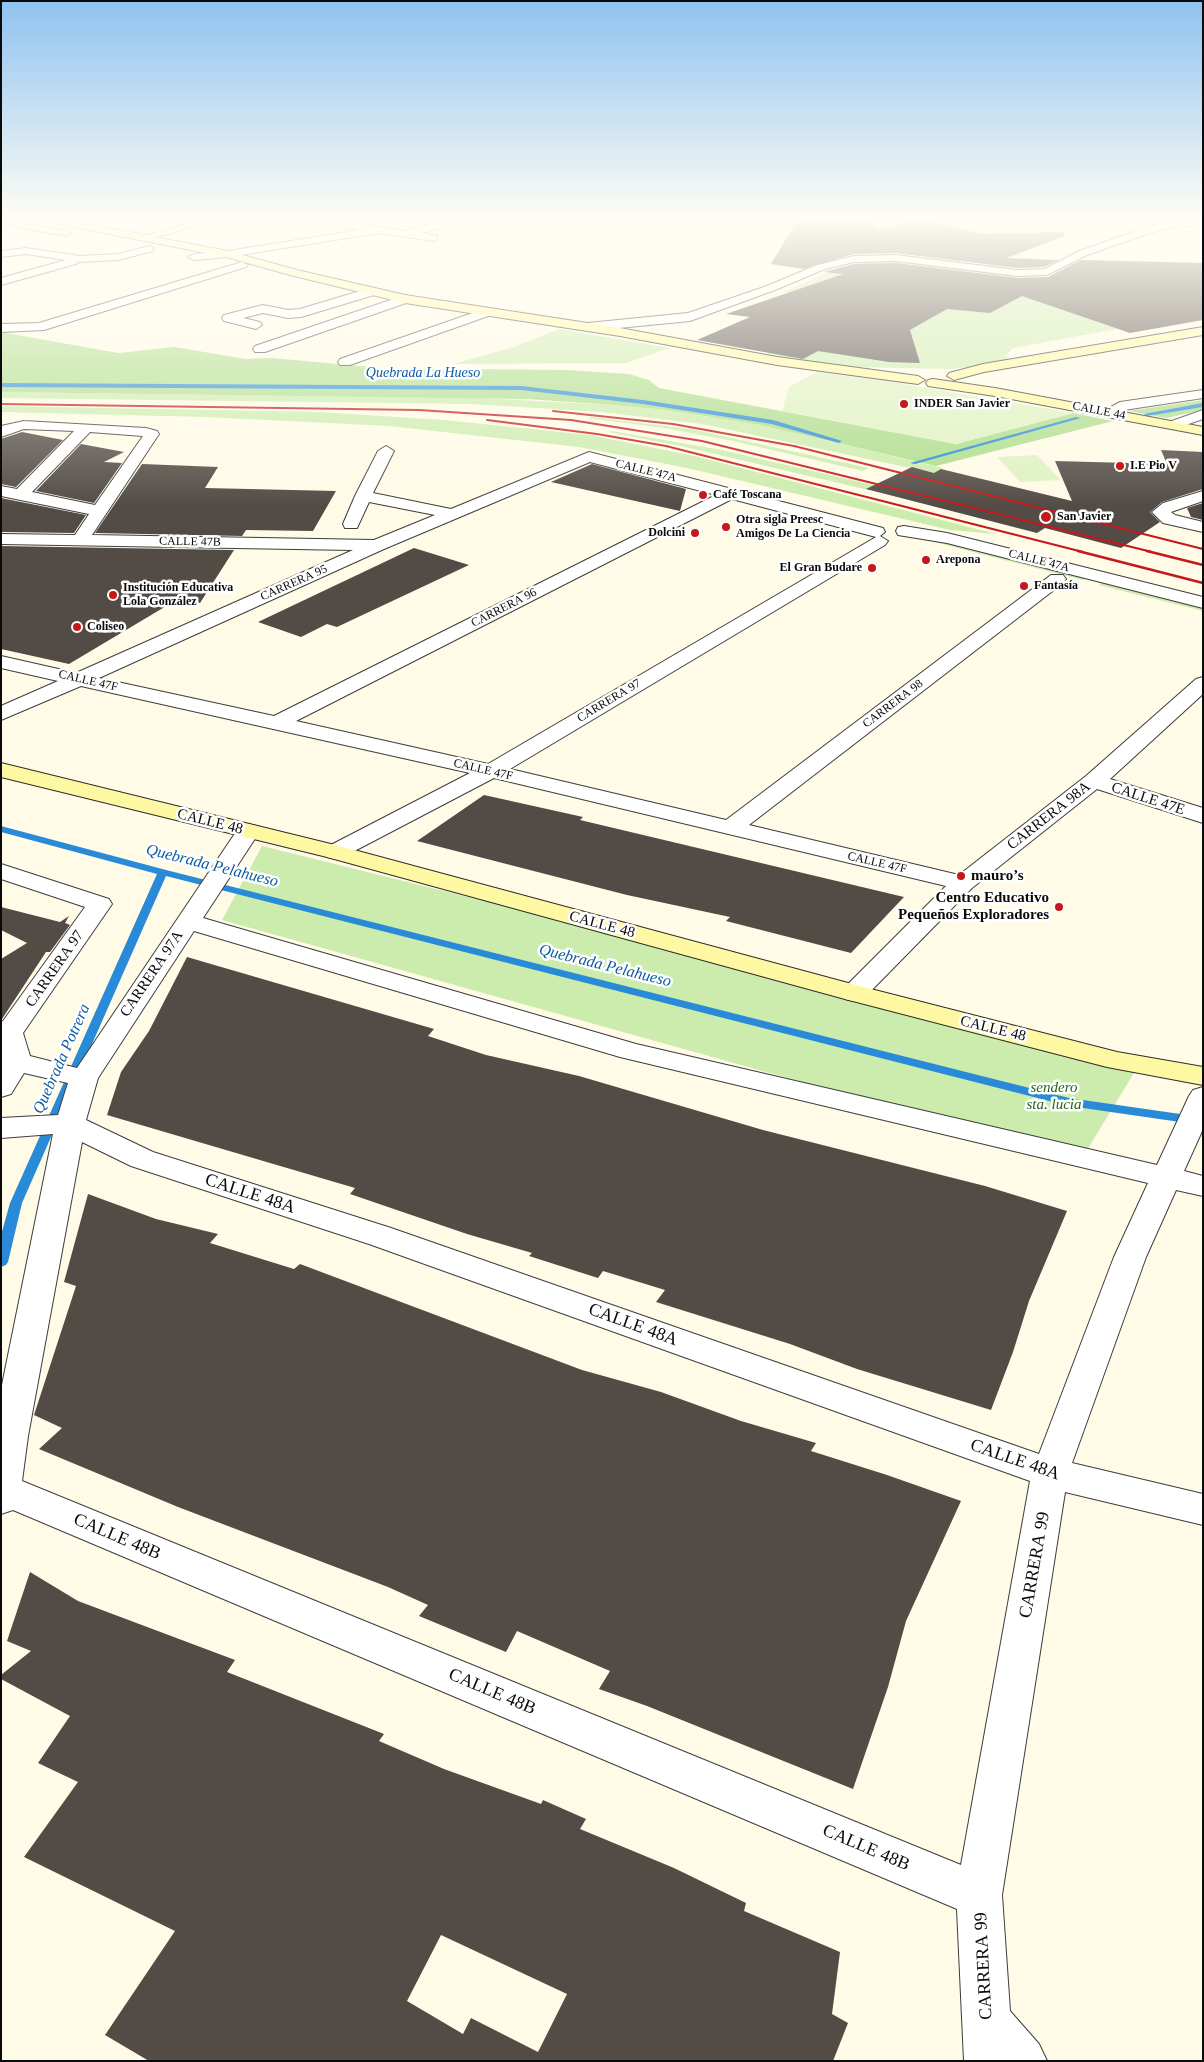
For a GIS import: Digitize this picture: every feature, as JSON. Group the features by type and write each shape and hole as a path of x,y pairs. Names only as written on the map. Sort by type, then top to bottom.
{"street":[{"path":"1,328 40,327 78,315"},
{"path":"239,315 228,318 256,325"},
{"path":"260,349 358,315"},
{"path":"345,362 478,315"},
{"path":"509,315 588,327 777,361 862,372 934,377 1203,331"},
{"path":"588,327 696,315"},
{"path":"934,377 944,383 983,368"},
{"name":"CALLE 44","path":"934,377 994,392 1203,431"},
{"name":"CALLE 44","path":"955,378 994,392"},
{"path":"1107,413 1120,406 1203,394"},
{"path":"1174,425 1203,414"},
{"path":"1,433 5,430 24,425 86,427 152,434 80,540"},
{"path":"20,495 86,427"},
{"path":"351,524 386,450"},
{"name":"CALLE 47A","path":"590,456 732,493 878,536"},
{"name":"CARRERA 95","path":"1,714 378,545 590,456"},
{"path":"1,491 99,511"},
{"name":"CARRERA 96","path":"277,723 732,493"},
{"path":"363,496 452,514"},
{"path":"1203,496 1163,509 1160,512 1169,519 1203,527"},
{"path":"878,536 890,529 905,537"},
{"name":"CARRERA 97","path":"335,852 491,771 878,536"},
{"name":"CALLE 47A","path":"905,537 932,546 1203,617"},
{"name":"CALLE 47A","path":"905,537 947,538 1203,603"},
{"name":"CALLE 47B","path":"1,538 378,545"},
{"name":"CARRERA 98","path":"729,829 1057,579"},
{"name":"CALLE 47F","path":"1,662 491,771 963,884"},
{"name":"CARRERA 98A","path":"854,994 963,884 1094,781 1203,683"},
{"name":"CALLE 48","path":"1,770 335,852 854,994 1117,1061 1203,1076"},
{"name":"CALLE 47E","path":"1094,781 1203,816"},
{"name":"CARRERA 97A","path":"2,1495 10,1436 66,1124 80,1077 195,912 248,831"},
{"name":"CARRERA 97","path":"1,871 52,890 100,904 5,1031"},
{"path":"195,912 630,1051 1170,1170 1203,1186"},
{"path":"5,1031 21,1063"},
{"path":"21,1063 80,1077"},
{"path":"1,1088 21,1063"},
{"name":"CARRERA 99","path":"988,2041 979,1895 1050,1473 1130,1257 1203,1096"},
{"path":"1,1128 66,1124"},
{"name":"CALLE 48A","path":"66,1124 142,1159 380,1236 1050,1473 1203,1510"},
{"name":"CALLE 48B","path":"2,1495 979,1895"},
{"path":"988,2041 1022,2061"}],"green space":[{"path":"853,315 1084,315 1086,318 1117,329 1013,348 1005,356 1014,361 952,369 848,367 763,356"},
{"path":"559,329 670,348 626,363 453,364 514,347"},
{"path":"1,332 118,353 175,347 245,359 272,358 382,368 567,370 629,374 649,380 659,388 956,444 1073,413 1113,421 936,466 761,425 667,410 613,405 527,399 1,392"},
{"name":"INDER San Javier","path":"817,372 886,381 1073,413 956,444 782,411 789,387"},
{"path":"1,392 479,398 613,405 667,410 761,425 943,468 934,473 702,424 602,412 471,404 1,398"},
{"path":"1203,400 1203,410 1166,418 1129,411"},
{"path":"1,406 320,412 444,420 590,435 695,456 996,534 950,530 687,468 579,447 389,426 206,417 1,412"},
{"path":"587,418 691,429 869,468 863,471 733,441 664,428"},
{"path":"612,431 722,450 899,491 890,495 685,447 608,432"},
{"path":"1037,455 1061,480 1020,482 997,457"},
{"path":"937,540 1086,578 1083,580 934,542"},
{"path":"1102,582 1203,608 1203,611 1099,585"},
{"name":"sendero sta. lucia","path":"262,846 1140,1063 1081,1160 222,920"}],"building":[{"path":"736,315 936,315 910,330 920,363 889,362 818,351 803,359 697,340 750,317"},
{"path":"1078,315 1203,315 1203,320 1130,333"},
{"path":"22,432 63,440 16,487 1,484 1,439"},
{"path":"81,444 124,452 104,462 122,463 94,503 36,491"},
{"path":"1161,450 1203,452 1203,489 1162,502 1150,512 1160,522 1121,548 1045,528 1037,533 866,489 912,467 934,473 941,469 1072,501 1055,461 1167,464"},
{"path":"142,464 218,467 205,488 336,491 313,531 246,530 242,536 95,533"},
{"path":"592,464 686,489 680,511 551,482"},
{"path":"1,498 86,515 74,533 1,532"},
{"path":"1203,503 1203,520 1191,517 1187,508"},
{"name":"Institución Educativa Lola González","path":"1,546 234,550 200,603 173,602 69,664 1,649"},
{"path":"414,548 469,565 337,627 327,624 301,637 258,622"},
{"path":"484,795 583,817 580,820 904,897 851,953 726,921 730,917 627,895 417,841"},
{"path":"1,907 60,922 69,916 65,923 70,925 50,952 46,952 2,1019 1,959 27,943 1,930"},
{"path":"187,957 434,1029 428,1036 486,1055 579,1076 763,1130 985,1186 1067,1211 1029,1301 1013,1352 991,1410 857,1369 790,1344 656,1302 665,1290 603,1271 598,1278 529,1256 532,1253 467,1234 350,1194 355,1188 107,1115 121,1072 149,1031"},
{"path":"88,1194 156,1219 218,1234 210,1243 294,1269 300,1264 582,1370 661,1392 741,1421 816,1443 811,1451 961,1501 906,1621 888,1687 853,1789 647,1706 599,1689 610,1671 517,1631 506,1652 419,1616 428,1605 388,1587 178,1507 39,1449 62,1428 34,1415 76,1286 64,1282"},
{"path":"30,1572 78,1601 235,1660 227,1672 384,1734 379,1741 444,1769 541,1804 543,1800 586,1819 580,1829 674,1868 746,1903 744,1911 840,1952 832,2014 848,2023 833,2061 149,2061 105,2035 175,1931 24,1857 78,1782 38,1763 70,1716 1,1679 1,1675 31,1651 7,1641","holes":["441,1935 567,1994 538,2052 471,2018 463,2034 407,2001"]}],"waterway":[{"name":"Quebrada La Hueso","path":"1,385 521,388 643,402 773,422 839,441"},
{"path":"1147,414 1203,405"},
{"path":"913,463 1078,418"},
{"name":"Quebrada Pelahueso","path":"1,829 163,872"},
{"name":"Quebrada Potrera","path":"1,1262 16,1203 163,872"},
{"name":"Quebrada Pelahueso","path":"163,872 1069,1102 1194,1120"}],"railway":[{"path":"1,404 419,410 571,420 702,441 1152,552"},
{"path":"553,411 673,424 794,446 1203,549"},
{"path":"487,420 597,434 666,446 1083,552"},
{"path":"1078,551 1203,583"},
{"path":"1147,551 1203,565"}],"place":[{"name":"INDER San Javier","path":"904,404"},
{"name":"I.E Pio V","path":"1120,466"},
{"name":"Café Toscana","path":"703,495"},
{"name":"San Javier","path":"1046,517"},
{"name":"Otra sigla Preesc Amigos De La Ciencia","path":"726,527"},
{"name":"Dolcini","path":"695,533"},
{"name":"Arepona","path":"926,560"},
{"name":"El Gran Budare","path":"872,568"},
{"name":"Fantasía","path":"1024,586"},
{"name":"Institución Educativa Lola González","path":"113,595"},
{"name":"Coliseo","path":"77,627"},
{"name":"mauro’s","path":"961,876"},
{"name":"Centro Educativo Pequeños Exploradores","path":"1059,907"}]}
